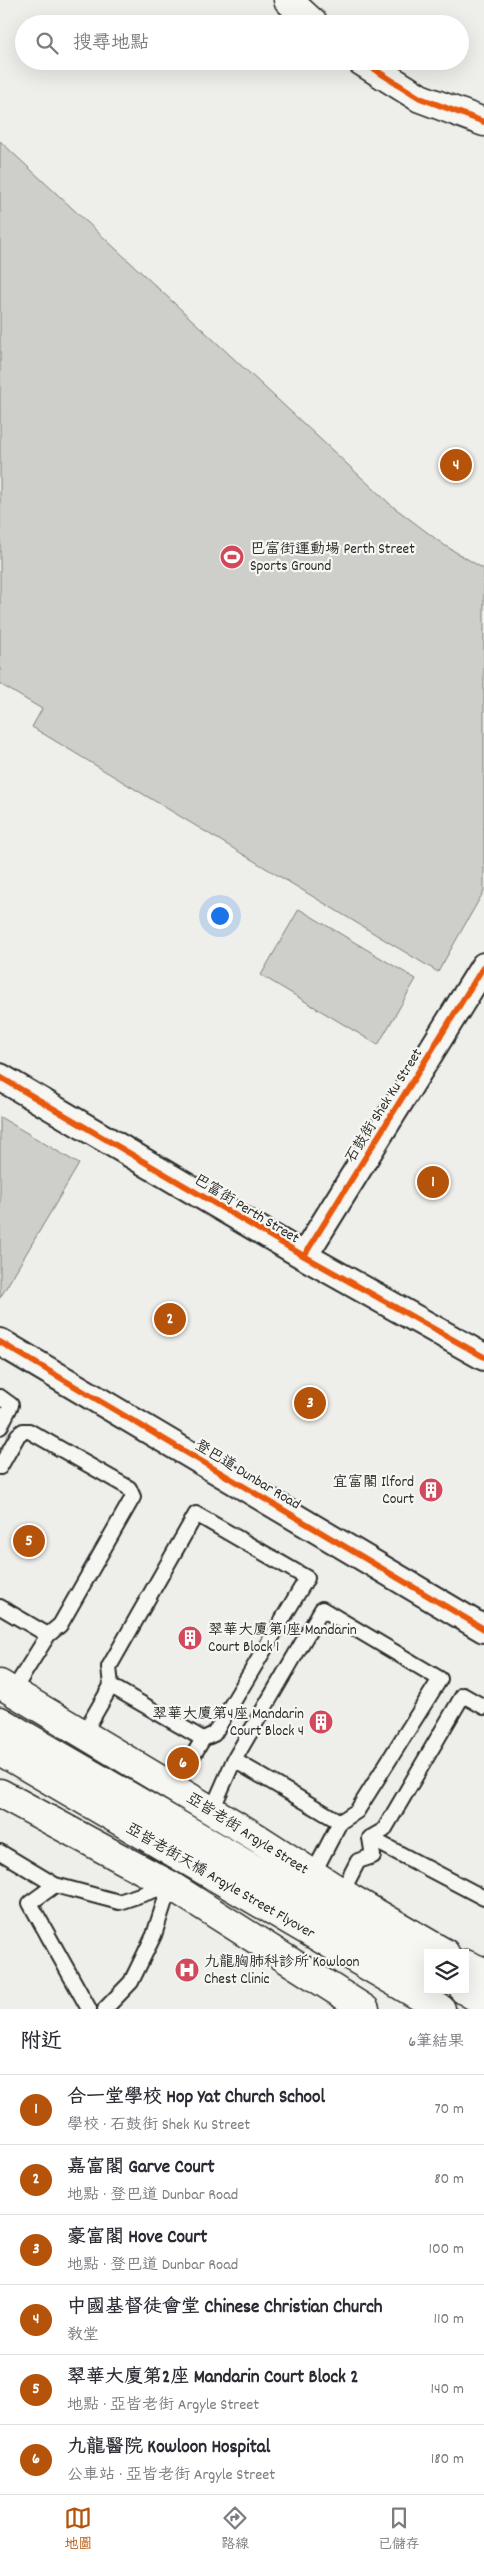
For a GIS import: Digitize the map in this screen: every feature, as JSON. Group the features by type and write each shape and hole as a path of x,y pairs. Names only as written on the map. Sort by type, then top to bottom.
{"main road":[{"path":"288,0 304,15"},
{"path":"375,70 420,98 484,122"},
{"name":"亞皆老街 Argyle Street","path":"7,1688 212,1810 342,1892 438,1949"},
{"name":"亞皆老街天橋 Argyle Street Flyover","path":"0,1721 424,1968"},
{"name":"亞皆老街天橋 Argyle Street Flyover","path":"0,1751 441,2009"},
{"path":"0,1793 170,1885 365,2009"},
{"path":"469,1966 484,1972"},
{"path":"469,1993 484,2002"}],"street":[{"name":"石鼓街 Shek Ku Street","path":"304,1256 484,966"},
{"name":"巴富街 Perth Street","path":"0,1077 304,1256 484,1357"},
{"name":"登巴道 Dunbar Road","path":"0,1342 484,1629"}],"lane":[{"path":"0,1397 11,1405 0,1427"},
{"path":"0,1467 18,1435 23,1432 29,1432 133,1492 133,1497 60,1625 48,1634 7,1688"},
{"path":"84,1733 111,1686 109,1667 196,1514 307,1578 214,1734 203,1739 174,1788"},
{"path":"0,1607 48,1634"},
{"path":"212,1810 234,1760 322,1609 440,1679 357,1811 340,1822 313,1874"},
{"path":"111,1686 203,1739"},
{"path":"370,1838 384,1830 463,1695 484,1707"},
{"path":"234,1760 340,1822"},
{"path":"342,1892 358,1861 373,1856 370,1838"},
{"path":"370,1838 484,1898"},
{"path":"0,1852 56,1885 119,1902 170,1885"},
{"path":"56,1885 30,1902 89,2009"},
{"path":"104,2009 131,1982 154,1935 170,1885"}],"shaded area":[{"name":"巴富街運動場 Perth Street Sports Ground","path":"0,141 391,505 444,545 484,569 484,891 438,972 32,727 42,709 0,684"},
{"path":"299,909 416,979 378,1045 261,975"},
{"path":"0,1117 79,1164 0,1298"}],"cycle path":[{"path":"375,70 420,98 484,122"},
{"path":"304,1256 484,966"},
{"path":"0,1077 304,1256 484,1357"},
{"path":"0,1342 484,1629"}],"place":[{"name":"中國基督徒會堂 Chinese Christian Church","path":"456,465"},
{"name":"巴富街運動場 Perth Street Sports Ground","path":"232,557"},
{"name":"合一堂學校 Hop Yat Church School","path":"433,1182"},
{"name":"嘉富閣 Garve Court","path":"170,1319"},
{"name":"豪富閣 Hove Court","path":"310,1403"},
{"name":"宜富閣 Ilford Court","path":"431,1490"},
{"name":"翠華大廈第2座 Mandarin Court Block 2","path":"29,1541"},
{"name":"翠華大廈第1座 Mandarin Court Block 1","path":"190,1638"},
{"name":"翠華大廈第4座 Mandarin Court Block 4","path":"321,1722"},
{"name":"九龍醫院 Kowloon Hospital","path":"183,1763"},
{"name":"九龍胸肺科診所 Kowloon Chest Clinic","path":"187,1970"}]}
